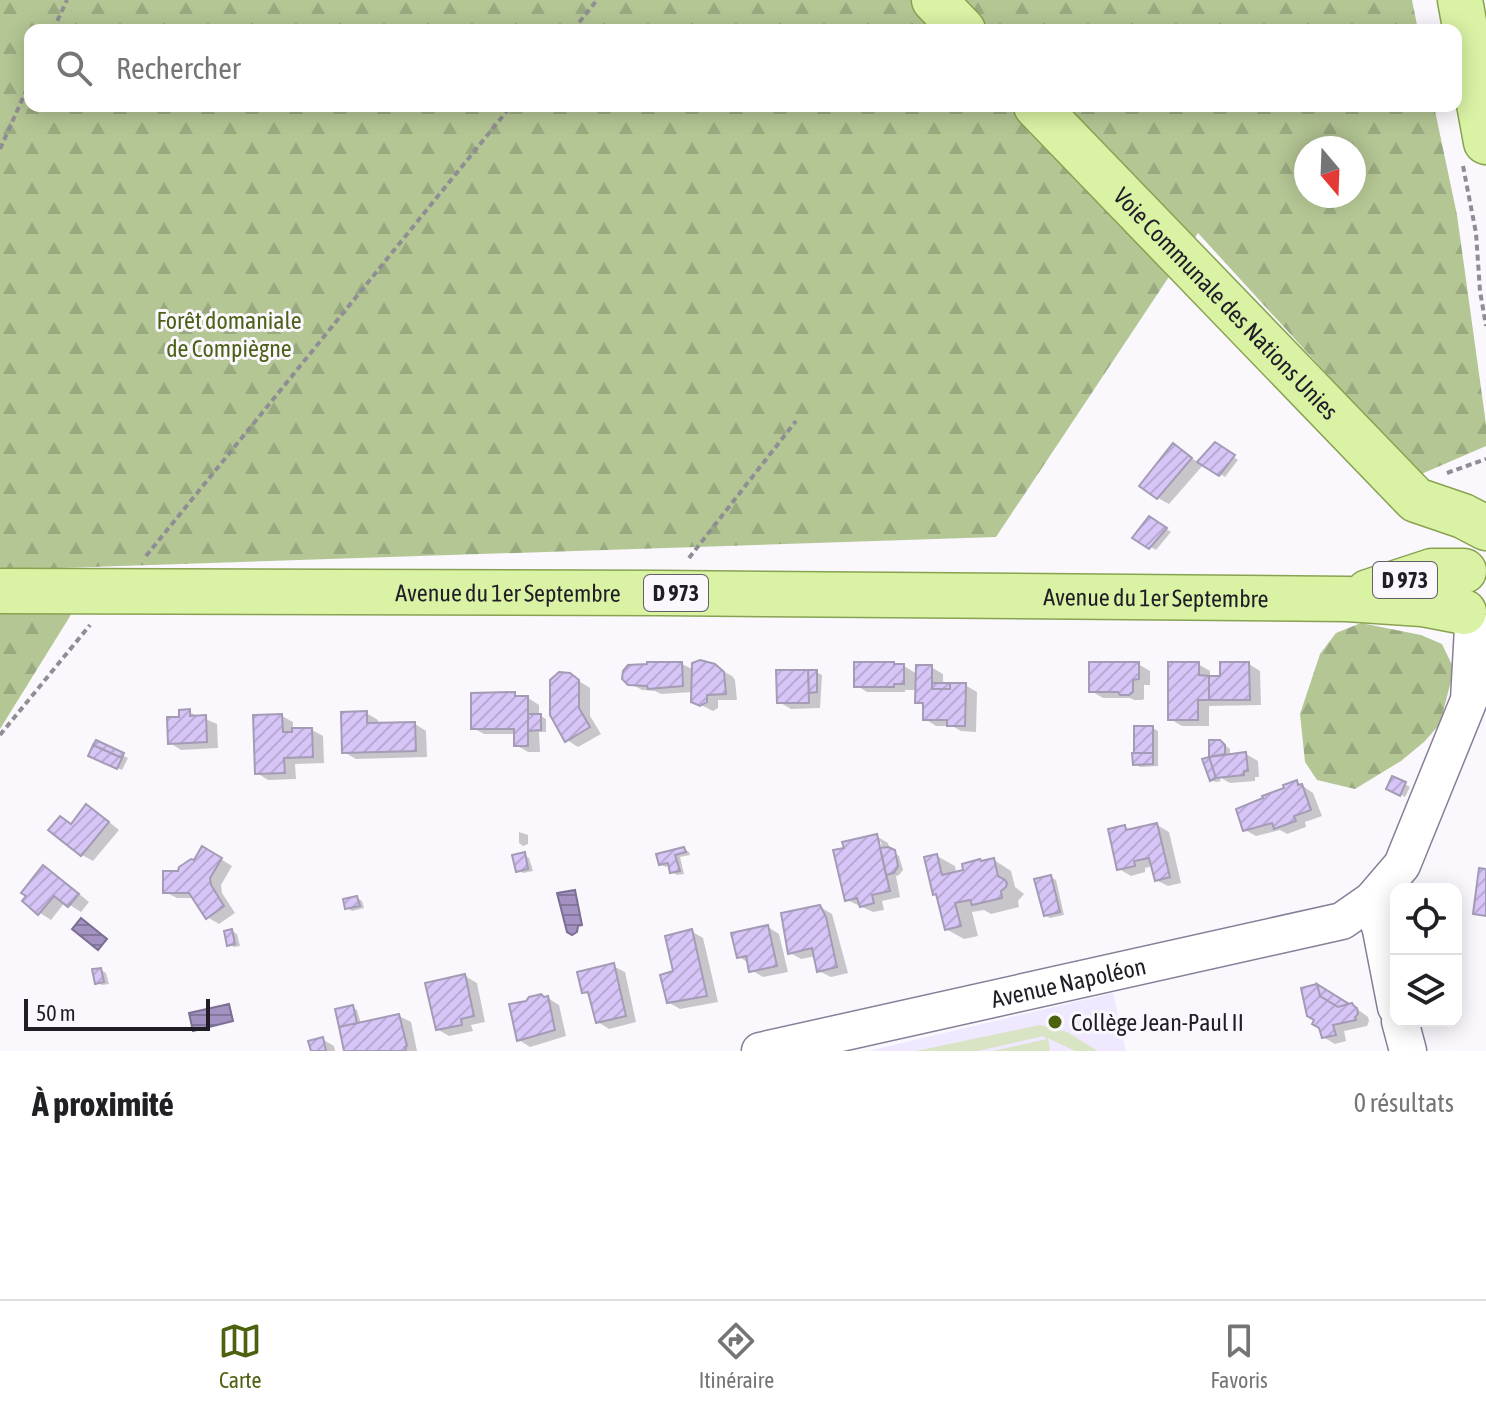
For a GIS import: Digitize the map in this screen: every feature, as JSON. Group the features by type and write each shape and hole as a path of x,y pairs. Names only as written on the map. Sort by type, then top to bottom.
{"main road":[{"path":"934,0 957,24"},
{"path":"1460,0 1474,152"},
{"name":"Voie Communale des Nations Unies","path":"1042,112 1427,488 1463,516 1486,528"},
{"name":"Voie Communale des Nations Unies","path":"1427,488 1425,529 1434,546 1449,559 1473,594"},
{"name":"Avenue du 1er Septembre","path":"2,591 1347,599 1422,604 1473,594"}],"street":[{"name":"Avenue Napoléon","path":"760,1051 1342,921 1372,900 1402,865 1478,693 1473,594"},
{"path":"1372,900 1390,976"},
{"path":"1402,1027 1408,1051"}],"path":[{"path":"56,24 67,0"},
{"path":"578,24 597,0"},
{"path":"0,149 24,95"},
{"path":"0,735 506,112"},
{"path":"1474,152 1480,291 1486,326"},
{"path":"662,593 796,421"},
{"path":"1427,488 1486,459"}],"shaded area":[{"path":"575,890 582,925 572,935 567,932 557,893"},
{"path":"81,918 107,939 98,950 72,929"},
{"name":"Collège Jean-Paul II","path":"1113,993 1126,1051 868,1051"},
{"path":"229,1004 233,1021 193,1031 189,1013"}],"green space":[{"name":"Forêt domaniale de Compiègne","path":"0,0 1412,0 1417,24 24,24 24,112 1435,112 1457,215 1486,424 1486,446 1419,475 1198,233 996,537 0,570"},
{"path":"0,613 72,613 0,729"},
{"path":"1361,623 1421,635 1442,644 1454,669 1440,724 1401,761 1355,789 1317,780 1305,762 1300,714 1320,654 1336,633"},
{"path":"1040,1025 1067,1032 1098,1051 1075,1051 1048,1038 1050,1051 993,1051 1047,1039 1043,1036 978,1051 916,1051"}],"building":[{"path":"1215,442 1235,455 1219,476 1197,462"},
{"path":"1173,443 1192,458 1157,499 1139,486"},
{"path":"1149,516 1167,528 1149,549 1132,538"},
{"path":"700,660 715,664 724,672 726,694 707,695 707,702 700,706 691,702 692,663"},
{"path":"682,662 683,686 648,689 647,686 628,685 622,679 628,665"},
{"path":"854,662 904,664 904,684 854,687"},
{"path":"1089,662 1139,662 1139,679 1133,680 1133,692 1120,695 1118,692 1089,692"},
{"path":"1168,662 1199,662 1199,675 1209,676 1209,700 1198,700 1198,720 1168,720"},
{"path":"1220,662 1249,662 1250,700 1209,700 1209,676 1220,676"},
{"path":"916,665 932,665 932,689 950,689 950,683 966,683 965,726 947,726 947,720 923,720 923,703 915,703"},
{"path":"776,670 808,670 809,703 777,703"},
{"path":"808,670 817,670 817,692 809,693"},
{"path":"559,672 570,673 579,680 579,708 590,727 565,742 550,715 550,680"},
{"path":"932,683 950,683 950,689 932,689"},
{"path":"515,692 515,696 528,696 528,746 514,746 514,729 471,729 471,693"},
{"path":"190,709 190,716 206,715 207,742 168,744 167,717 179,717 179,710"},
{"path":"367,711 367,723 415,722 416,751 342,753 341,712"},
{"path":"282,714 283,732 292,732 292,728 312,728 313,757 284,758 285,773 255,774 253,715"},
{"path":"528,714 541,714 541,730 528,731"},
{"path":"1134,726 1153,726 1153,753 1134,753"},
{"path":"96,740 124,753 122,758 93,745"},
{"path":"1209,740 1220,740 1225,745 1225,754 1209,757"},
{"path":"93,745 122,758 117,769 88,756"},
{"path":"1246,752 1248,771 1244,771 1244,775 1216,778 1209,757"},
{"path":"1132,753 1153,753 1153,764 1133,765"},
{"path":"1209,757 1216,778 1210,781 1202,759"},
{"path":"1392,776 1406,782 1400,796 1386,789"},
{"path":"1297,780 1298,785 1302,784 1311,810 1294,816 1296,821 1274,829 1272,823 1243,831 1236,809"},
{"path":"86,804 109,822 81,856 48,830 60,816 71,824"},
{"path":"1157,823 1170,877 1155,881 1149,858 1134,861 1135,866 1117,870 1108,829 1125,825 1126,830"},
{"path":"877,834 890,891 872,895 874,903 860,907 857,898 845,901 833,850 844,848 842,842"},
{"path":"202,846 222,858 210,878 224,906 206,919 189,893 163,893 163,871 178,871 179,867 194,860"},
{"path":"684,847 686,852 675,855 680,871 670,873 668,863 659,865 656,854"},
{"path":"880,848 895,850 898,866 894,873 886,875"},
{"path":"525,852 528,869 516,872 512,855"},
{"path":"937,854 942,875 963,870 962,864 994,858 998,876 1007,883 1001,891 1002,898 972,905 970,900 955,903 961,926 945,930 924,857"},
{"path":"43,865 79,894 68,907 54,896 38,915 22,901 26,896 21,893"},
{"path":"1479,868 1486,869 1486,916 1473,914"},
{"path":"1051,875 1060,912 1044,916 1034,879"},
{"path":"357,896 360,906 345,909 343,899"},
{"path":"820,905 826,917 837,967 817,972 812,948 788,954 781,913"},
{"path":"768,925 777,966 749,972 746,956 737,958 731,933"},
{"path":"232,929 235,944 227,946 224,931"},
{"path":"692,929 707,996 667,1003 660,975 673,971 665,936"},
{"path":"614,963 626,1016 596,1023 588,992 582,993 577,972"},
{"path":"101,968 104,982 95,984 92,969"},
{"path":"465,974 474,1016 461,1019 462,1025 436,1030 425,983"},
{"path":"1317,984 1320,996 1338,1007 1352,1003 1357,1008 1356,1020 1333,1025 1336,1035 1322,1038 1319,1028 1312,1024 1314,1020 1307,1016 1301,988"},
{"path":"1317,984 1349,1004 1338,1007 1320,996"},
{"path":"541,994 548,996 555,1030 517,1041 509,1004"},
{"path":"353,1005 357,1023 339,1027 335,1009"},
{"path":"399,1014 406,1051 344,1051 339,1027"},
{"path":"323,1037 326,1051 311,1051 308,1041"}],"place":[{"name":"Collège Jean-Paul II","path":"1055,1022"}]}
